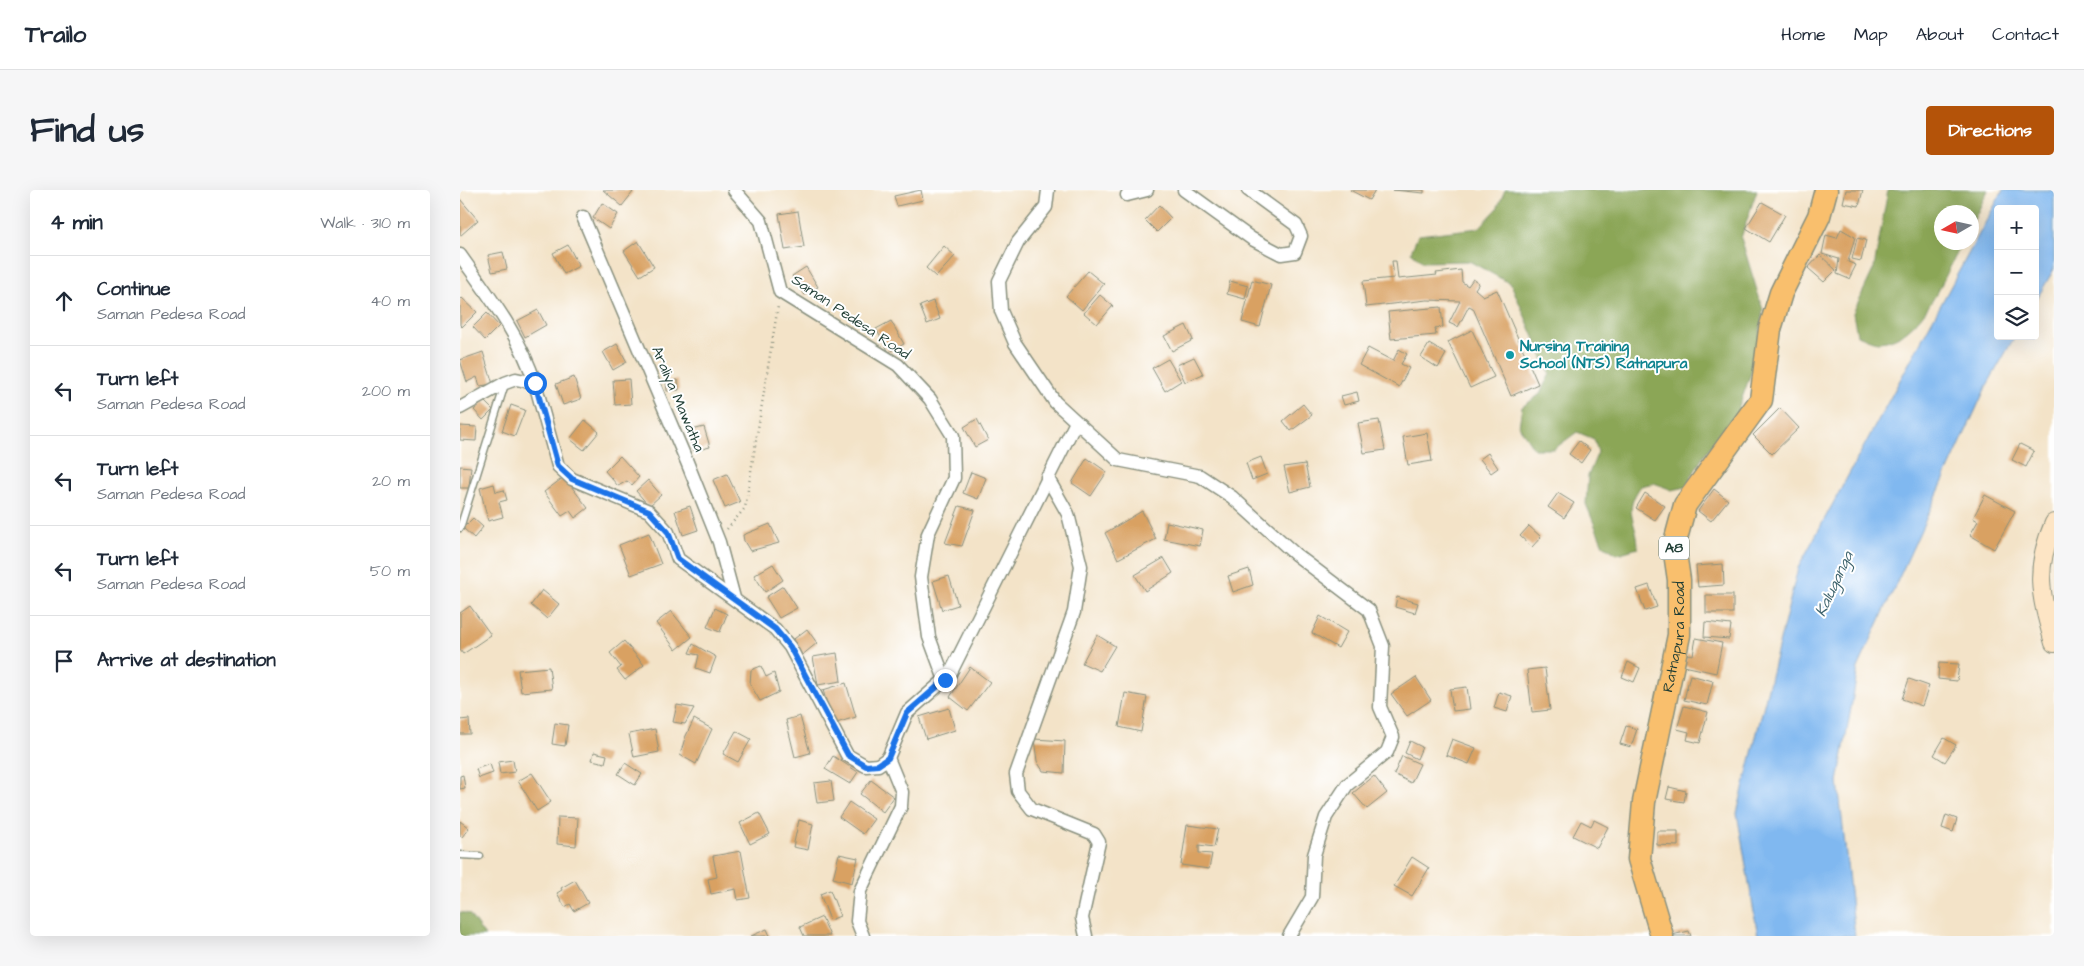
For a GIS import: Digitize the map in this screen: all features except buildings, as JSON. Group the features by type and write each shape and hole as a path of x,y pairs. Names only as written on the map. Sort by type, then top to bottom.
{"highway":[{"name":"Ratnapura Road","path":"1662,936 1639,859 1644,802 1679,636 1679,580 1674,546 1685,505 1762,400 1770,329 1781,292 1819,216 1826,190"}],"street":[{"name":"Saman Pedesa Road","path":"734,190 762,221 780,292 898,365 930,399 953,436 954,478 928,534 921,577 928,636 945,680"},
{"path":"1048,190 1046,207 1018,242 999,282 1001,311 1015,343 1055,402 1118,460 1200,476 1232,497 1295,554 1369,610 1383,646 1380,707 1393,736 1387,752 1347,785 1326,817 1314,855 1312,897 1289,936"},
{"path":"1127,196 1147,190"},
{"path":"1184,190 1252,239 1282,254 1295,252 1300,236 1296,225 1248,190"},
{"name":"Araliya Mawatha","path":"583,216 688,462 719,542 734,598"},
{"path":"460,255 504,318 528,360 558,466 572,479 649,511 668,532 678,559 775,629 790,647 848,755 866,766 878,765 888,758 907,713 949,676 1076,422"},
{"path":"460,408 505,383 516,379 535,383"},
{"path":"1047,477 1068,514 1082,566 1074,612 1016,774 1018,791 1032,809 1094,834 1099,842 1082,918 1086,936"},
{"path":"2054,523 2041,558 2040,577 2042,597 2054,644"},
{"path":"863,936 857,921 860,891 901,806 902,792 888,758"}],"lane":[{"path":"460,528 505,383"},
{"path":"460,854 480,856"}],"path":[{"path":"719,542 745,508 780,292"}],"green space":[{"path":"1505,190 1757,190 1741,238 1763,310 1756,359 1736,415 1703,456 1686,487 1672,490 1654,483 1641,486 1635,495 1631,510 1638,548 1617,554 1603,545 1586,504 1588,476 1598,452 1594,439 1577,432 1554,449 1534,449 1519,426 1522,407 1539,395 1550,374 1511,284 1469,261 1423,262 1411,252 1418,235 1479,228 1497,209"},
{"path":"1888,190 1988,190 1979,209 1979,205 1934,205 1934,250 1959,250 1940,288 1920,318 1908,330 1894,338 1879,342 1857,335 1853,313 1874,268"},
{"path":"460,912 469,914 485,936 460,936"}],"water":[{"path":"2003,190 2054,190 2054,269 2039,295 2039,205 1995,205"},
{"name":"Kaluganga","path":"1994,207 1994,340 2013,340 1986,387 1858,668 1838,782 1855,936 1758,936 1737,813 1798,568 1970,250 1979,250 1979,234"}],"place":[{"name":"Nursing Training School (NTS) Ratnapura","path":"1510,355"}],"route":[{"path":"535,383 558,466 572,479 649,511 668,532 678,559 775,629 790,647 848,755 866,766 878,765 888,758 907,713 945,680"}]}
